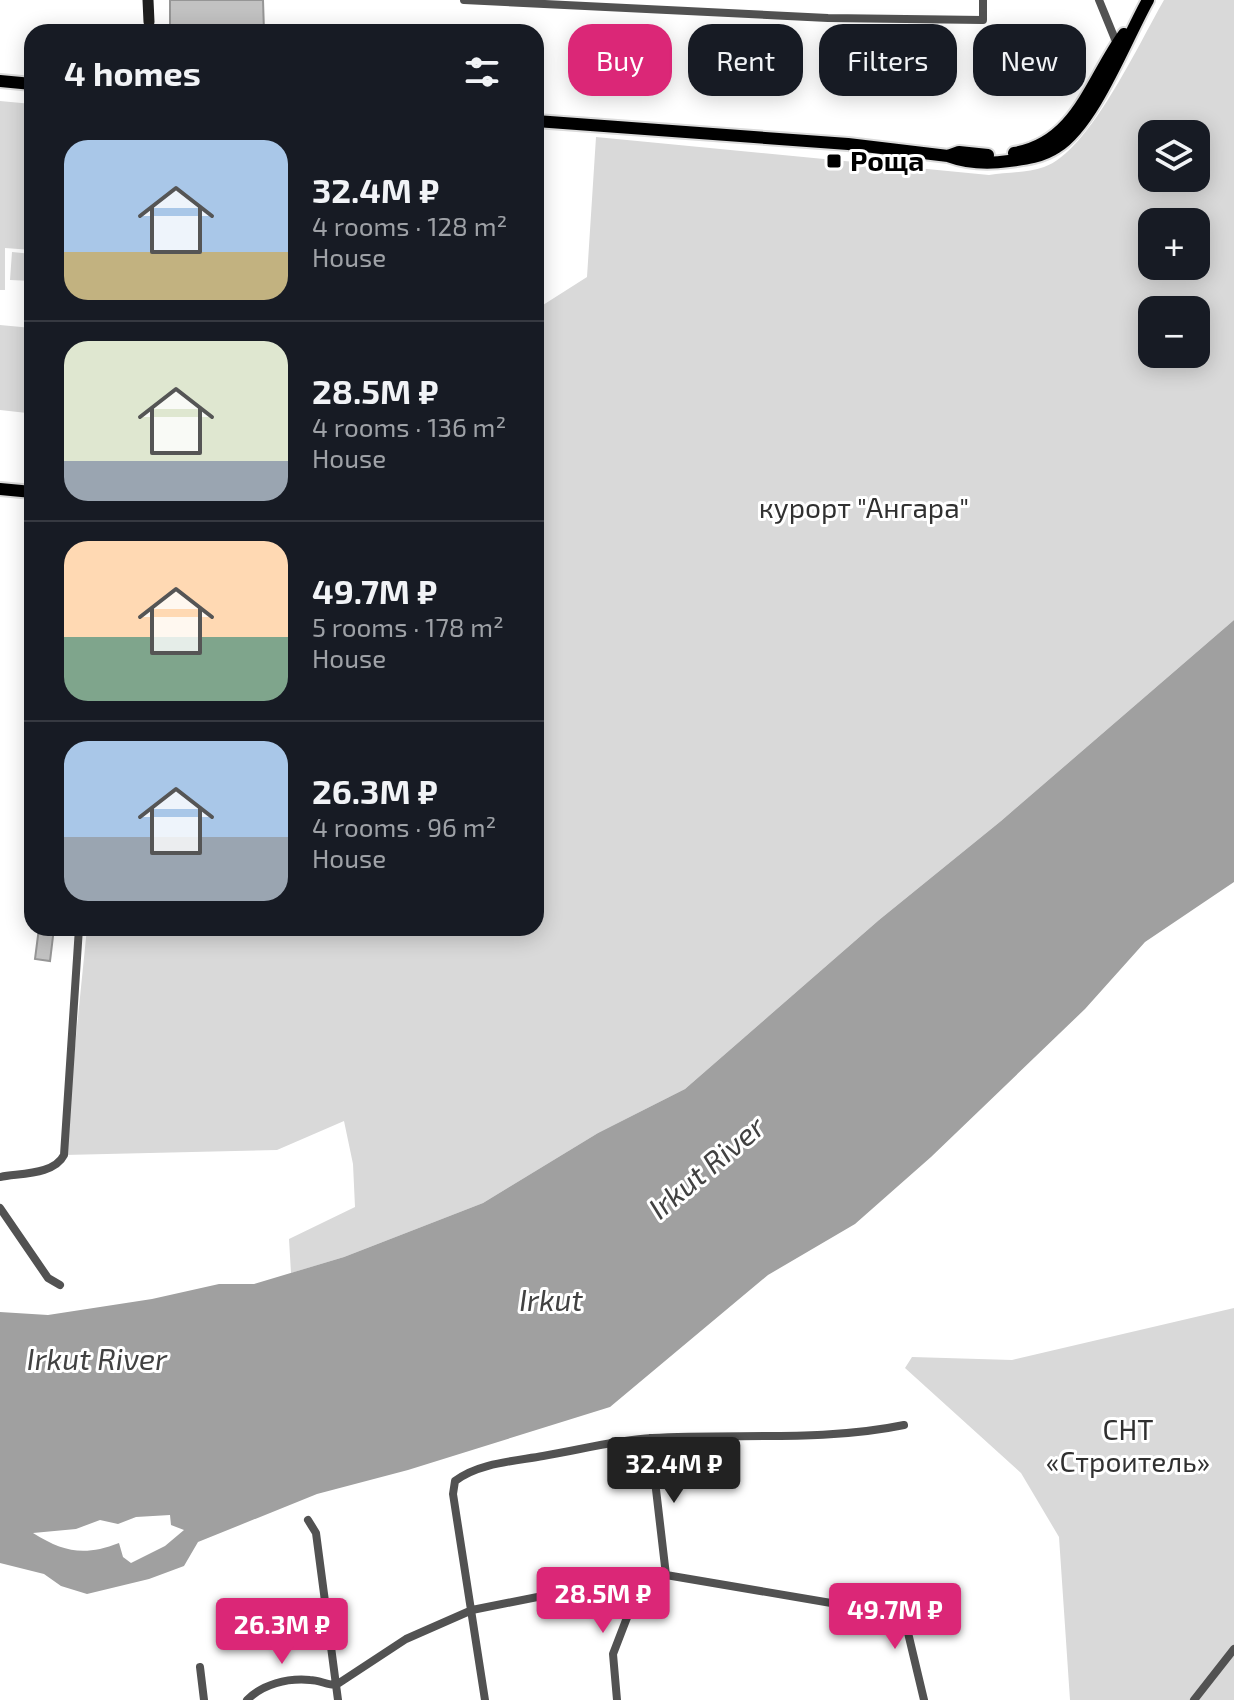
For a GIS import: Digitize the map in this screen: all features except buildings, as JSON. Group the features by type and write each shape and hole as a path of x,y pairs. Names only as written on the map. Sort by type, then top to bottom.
{"main road":[{"path":"148,0 149,22"},
{"path":"948,156 959,152 989,155 1017,152 1047,144 1074,115 1117,44 1146,4"},
{"path":"544,122 848,144 948,156 962,161 1001,162 1036,157 1058,147 1103,89 1146,4"},
{"path":"0,81 24,83"},
{"path":"0,489 24,491"}],"street":[{"path":"464,0 828,18 983,20 983,0"},
{"path":"1099,0 1117,44"},
{"path":"0,1177 50,1168 61,1162 64,1155 78,936"},
{"path":"0,1208 48,1278 60,1285"},
{"path":"485,1700 453,1494 455,1481 473,1471 650,1438 741,1437 904,1425"},
{"path":"650,1438 666,1575"},
{"path":"308,1520 316,1533 338,1700"},
{"path":"247,1700 264,1686 289,1681 311,1680 336,1685 406,1639 472,1610 643,1576 666,1575 837,1604 899,1595 924,1700"},
{"path":"617,1700 613,1654 643,1576"},
{"path":"1194,1700 1234,1649"},
{"path":"200,1667 204,1700"}],"green space":[{"name":"курорт \"Ангара\"","path":"1164,0 1234,0 1234,620 1001,821 879,920 685,1089 598,1133 483,1203 344,1257 291,1273 289,1239 355,1207 353,1164 344,1121 277,1150 64,1155 86,936 544,936 544,304 587,277 596,137 989,175 1037,169 1061,157 1078,141 1112,94"},
{"path":"0,101 24,103 24,249 5,248 5,290 0,290"},
{"path":"12,252 24,253 24,281 10,280"},
{"path":"0,325 24,327 24,413 0,410"},
{"name":"СНТ «Строитель»","path":"1234,1308 1234,1700 1070,1700 1059,1537 1021,1473 905,1368 912,1357 1012,1360"}],"water":[{"name":"Irkut","path":"1234,620 1234,882 1145,942 1085,1009 931,1157 855,1224 768,1275 610,1407 408,1470 317,1494 198,1542 184,1566 149,1579 87,1594 61,1586 44,1574 0,1563 0,1312 48,1315 152,1299 219,1284 254,1284 344,1257 483,1203 598,1133 685,1089 879,920 1001,821","holes":["170,1515 171,1525 184,1530 165,1546 131,1563 123,1557 119,1543 96,1550 75,1550 55,1545 33,1533 76,1529 100,1520 118,1524 136,1517"]}],"place":[{"name":"Роща","path":"834,161"}],"water label":[{"name":"Irkut River","path":"707,1168"},
{"name":"Irkut River","path":"97,1360"}]}
